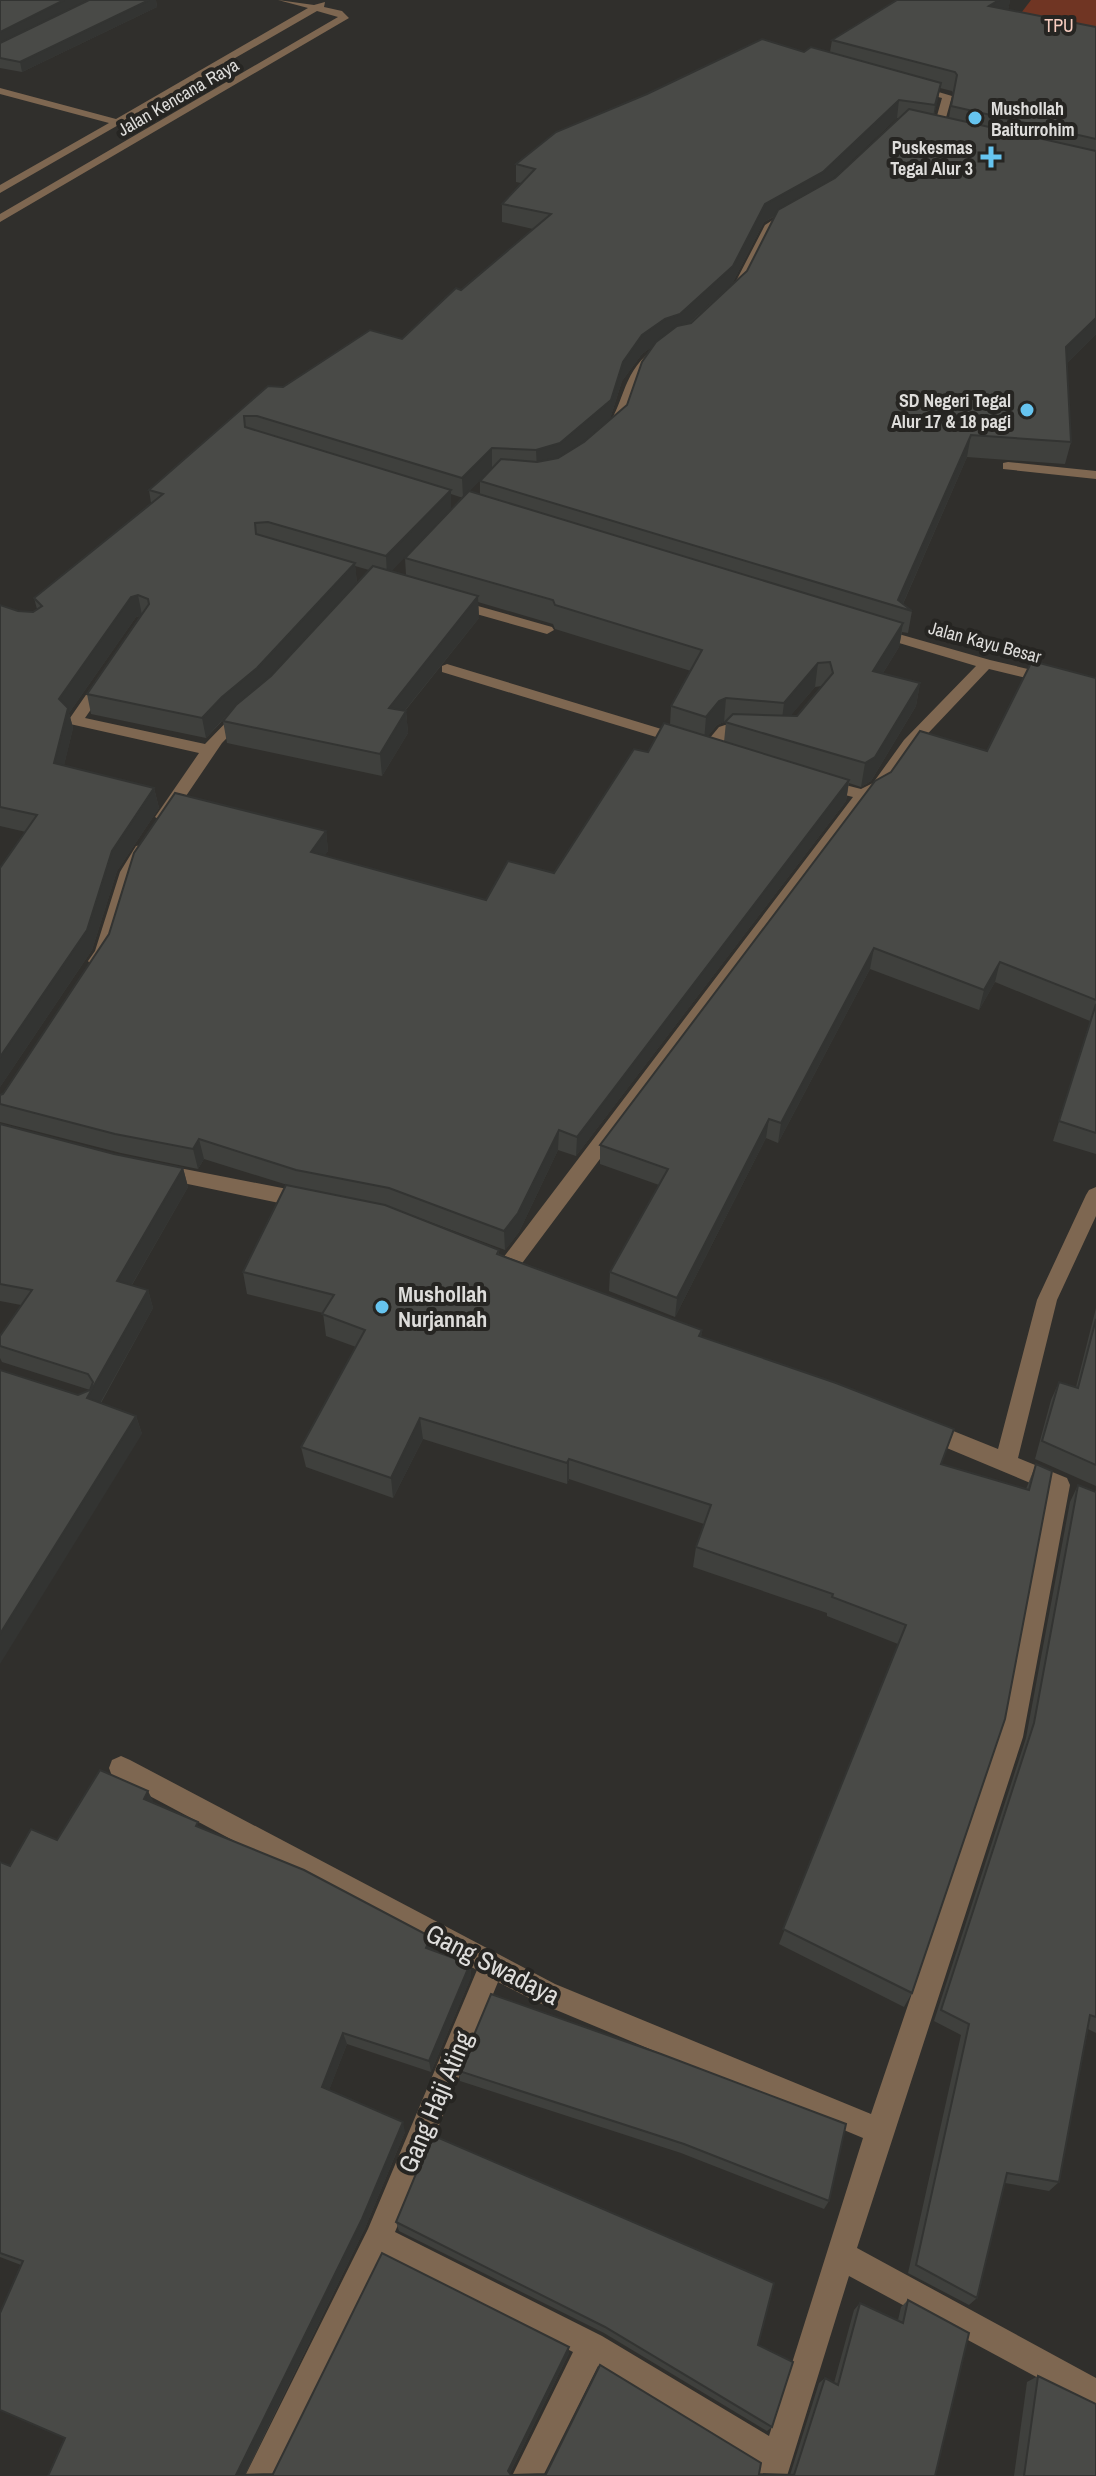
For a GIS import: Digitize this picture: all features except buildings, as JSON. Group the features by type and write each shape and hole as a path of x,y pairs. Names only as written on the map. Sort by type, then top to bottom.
{"street":[{"path":"283,0 317,7"},
{"name":"Jalan Kencana Raya","path":"0,190 330,0"},
{"name":"Jalan Kencana Raya","path":"0,219 344,18 339,13 317,7"},
{"path":"903,84 947,96 933,129 953,134"},
{"path":"0,91 117,122"},
{"path":"729,296 739,288 769,227 804,205"},
{"path":"595,443 619,422 621,410 643,362 664,348"},
{"path":"1008,466 1096,475"},
{"path":"434,597 547,630"},
{"name":"Jalan Kayu Besar","path":"858,625 986,664 1096,690"},
{"path":"118,659 75,721 209,750"},
{"path":"510,1264 863,795 879,787 910,743 986,664"},
{"path":"447,669 716,750 725,730 771,734"},
{"path":"87,975 103,952 128,872 209,750 232,722 255,703"},
{"path":"806,778 850,794 863,795"},
{"path":"135,1166 331,1206"},
{"path":"1006,1460 1047,1300 1096,1195"},
{"path":"378,2239 592,2346 775,2467 879,2131 1011,1737 1071,1490 905,1420"},
{"name":"Gang Swadaya","path":"121,1768 546,1993 879,2131"},
{"name":"Gang Haji Ating","path":"260,2476 378,2239 492,1965"},
{"path":"840,2255 1096,2394"},
{"path":"527,2476 592,2346"}],"green space":[{"name":"TPU","path":"1031,0 1096,0 1096,28 1003,37"}],"place":[{"name":"Mushollah Baiturrohim","path":"975,118"},
{"name":"Puskesmas Tegal Alur 3","path":"991,157"},
{"name":"SD Negeri Tegal Alur 17 & 18 pagi","path":"1027,410"},
{"name":"Mushollah Nurjannah","path":"382,1307"}]}
